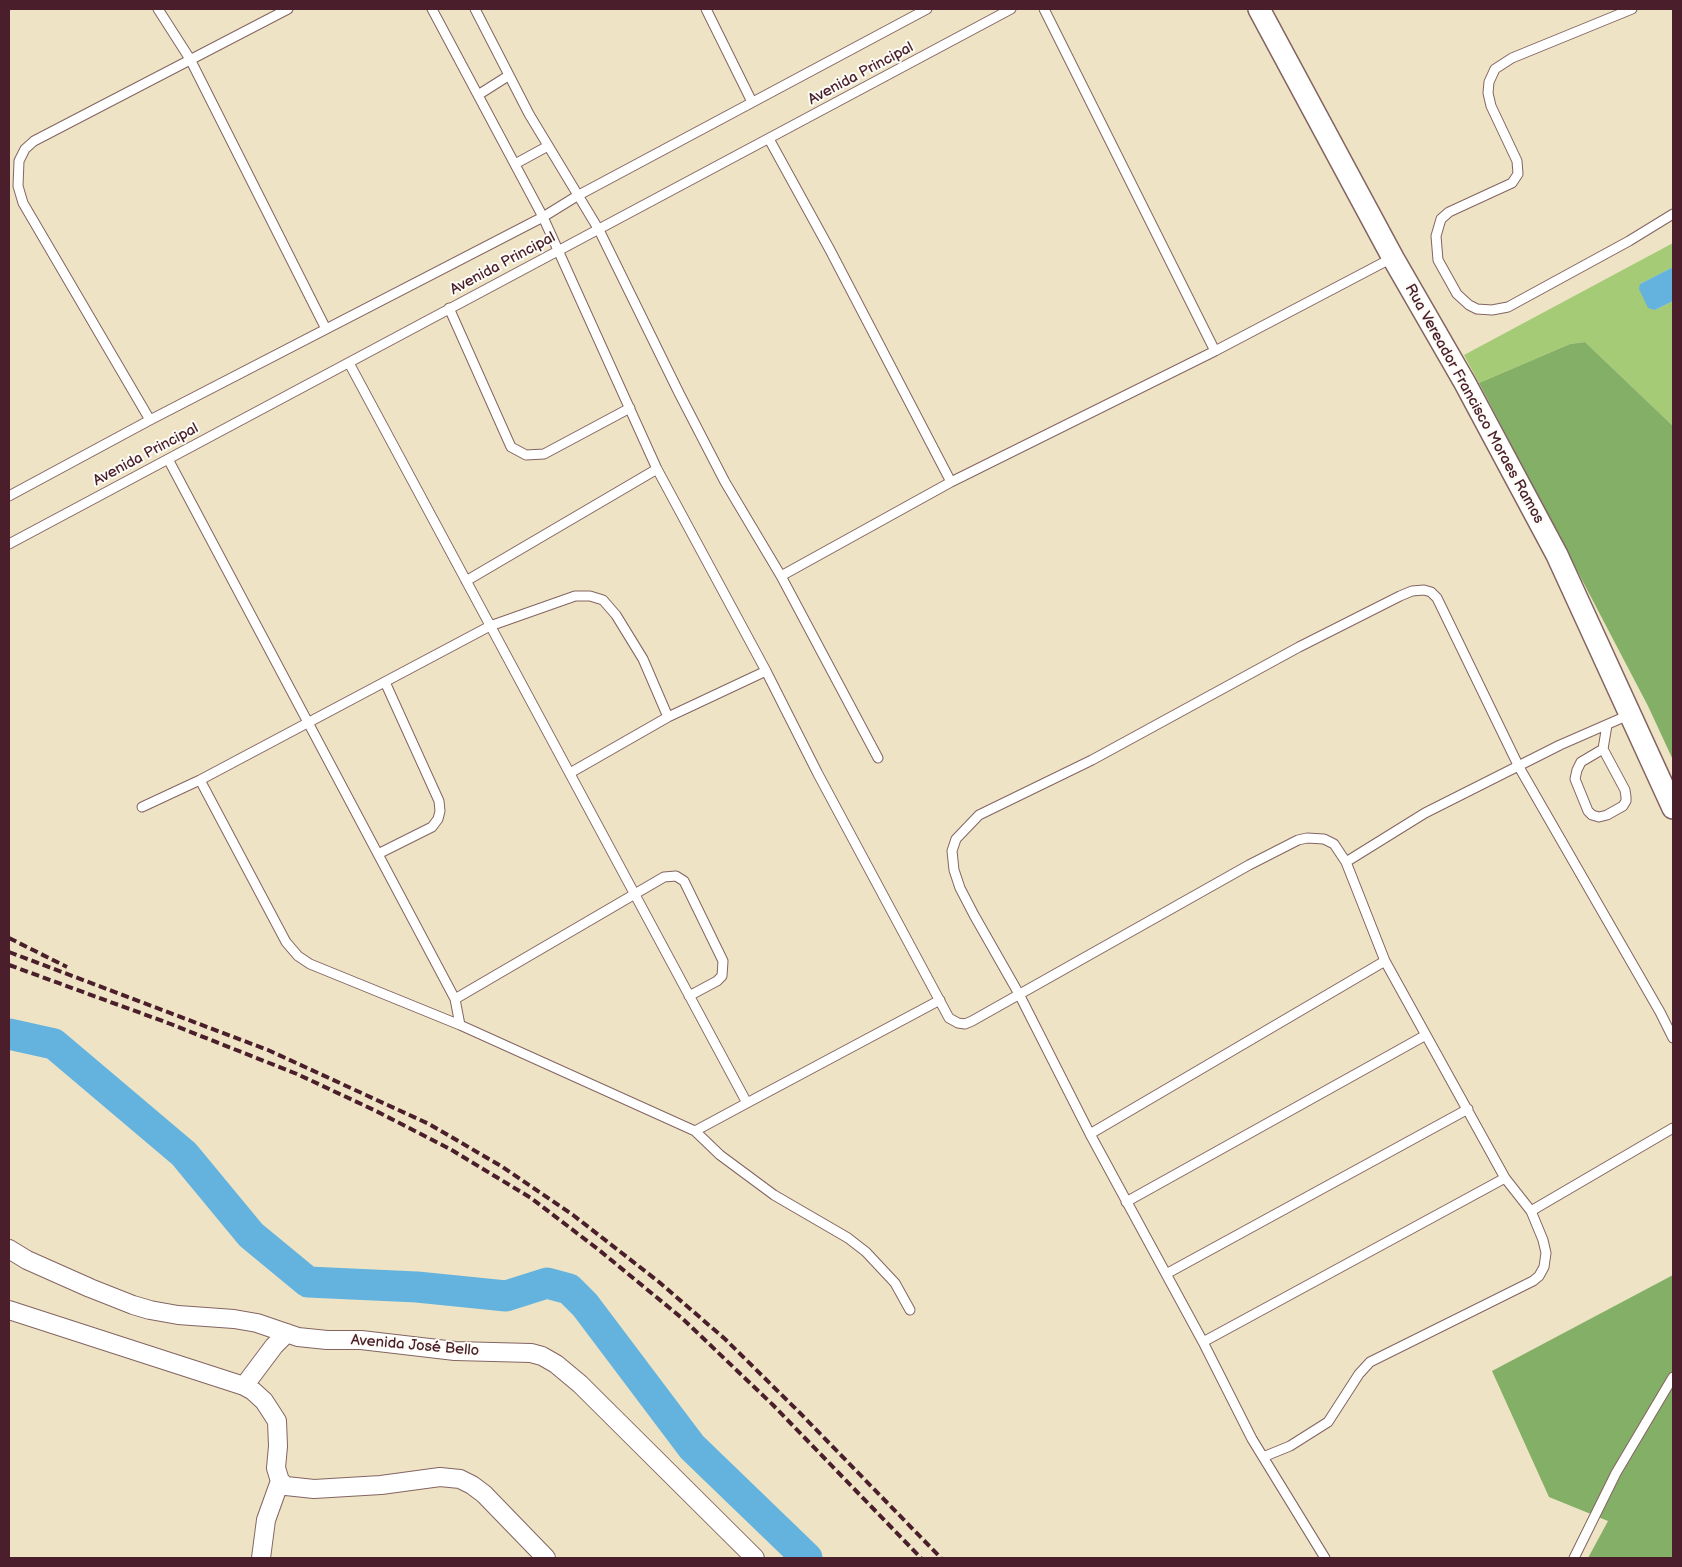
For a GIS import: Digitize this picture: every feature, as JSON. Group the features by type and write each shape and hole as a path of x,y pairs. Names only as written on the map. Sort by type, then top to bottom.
{"street":[{"name":"Rua Vereador Francisco Moraes Ramos","path":"1259,9 1393,258 1465,383 1557,555 1673,808"},
{"name":"Avenida José Bello","path":"9,1249 27,1260 133,1305 178,1315 234,1319 257,1323 298,1336 327,1340 361,1340 455,1351 531,1353 542,1356 556,1364 580,1384 756,1558"},
{"path":"9,1310 244,1386 253,1391 264,1401 277,1421 278,1446 276,1468 280,1481 286,1486 314,1489 381,1485 440,1477 460,1479 484,1494 546,1558"},
{"path":"244,1386 274,1346 287,1333"},
{"path":"261,1558 266,1520 280,1481"}],"lane":[{"path":"158,9 190,59 326,329"},
{"path":"150,420 24,203 18,186 19,161 25,149 34,141 288,9"},
{"path":"432,9 543,217 658,469 949,1018 958,1023 965,1024 1249,865 1298,840 1307,838 1324,840 1334,844 1346,862 1385,961 1505,1178 1531,1211 1543,1240 1546,1253 1544,1267 1533,1282 1370,1362 1359,1374 1328,1422 1290,1446 1263,1457"},
{"path":"475,9 508,76 577,196 599,230 725,482 781,576 878,758"},
{"path":"706,9 752,102"},
{"name":"Avenida Principal","path":"9,496 150,420 543,217 577,196 927,9"},
{"name":"Avenida Principal","path":"9,544 1011,9"},
{"path":"1044,9 1215,351"},
{"path":"1632,9 1512,58 1494,69 1489,82 1488,93 1491,106 1517,160 1518,174 1512,183 1449,212 1441,219 1436,236 1438,260 1463,300 1477,309 1492,310 1508,307 1673,214"},
{"path":"478,95 508,76"},
{"path":"769,139 830,250 952,482"},
{"path":"515,164 548,146"},
{"path":"781,576 952,482 1215,351 1393,258"},
{"path":"449,308 511,447 526,455 544,454 630,408"},
{"path":"349,363 747,1103"},
{"path":"168,459 455,999 460,1025"},
{"path":"466,581 658,469"},
{"path":"1325,1558 1263,1457 1225,1388 1203,1342 1090,1134 1019,994 960,888 954,870 952,851 956,839 979,815 1092,760 1299,647 1412,590 1424,590 1431,592 1437,598 1518,767 1660,1012 1673,1038"},
{"path":"142,807 200,780 490,626 575,596 590,596 603,600 624,625 643,658 668,717"},
{"path":"570,773 668,717 766,671"},
{"path":"378,854 432,827 438,819 440,811 439,802 385,682"},
{"path":"1346,862 1426,813 1560,745 1631,714"},
{"path":"1603,749 1581,762 1575,779 1588,811 1592,815 1599,817 1607,815 1626,802 1625,790 1603,749 1607,725"},
{"path":"200,780 286,942 298,956 310,964 460,1025 695,1132 720,1155 774,1195 848,1238 866,1252 895,1283 910,1310"},
{"path":"455,999 664,877 676,876 684,881 723,961 722,976 717,981 689,996"},
{"path":"1090,1134 1385,961"},
{"path":"695,1132 940,1000"},
{"path":"1126,1202 1426,1035"},
{"path":"1166,1274 1468,1109"},
{"path":"1531,1211 1673,1128"},
{"path":"1203,1342 1505,1178"},
{"path":"1574,1558 1616,1473 1673,1377"}],"green space":[{"path":"1673,243 1673,267 1640,284 1655,310 1673,301 1673,426 1585,342 1570,344 1479,383 1464,355"},
{"path":"1585,342 1673,426 1673,760 1648,706 1479,383 1570,344"},
{"path":"1673,1275 1673,1558 1588,1558 1608,1521 1549,1497 1492,1371"}],"water":[{"path":"1673,267 1673,301 1655,310 1648,308 1639,289 1640,284"}],"waterway":[{"path":"9,1034 54,1044 184,1154 251,1235 308,1282 417,1287 506,1296 547,1283 569,1289 585,1305 692,1447 807,1558"}],"railway":[{"path":"9,938 67,967"},
{"path":"9,952 268,1050 429,1124 501,1166 573,1215 659,1282 725,1339 941,1558"},
{"path":"9,965 168,1023 297,1074 374,1110 450,1149 531,1198 599,1250 683,1319 773,1405 921,1558"}]}
